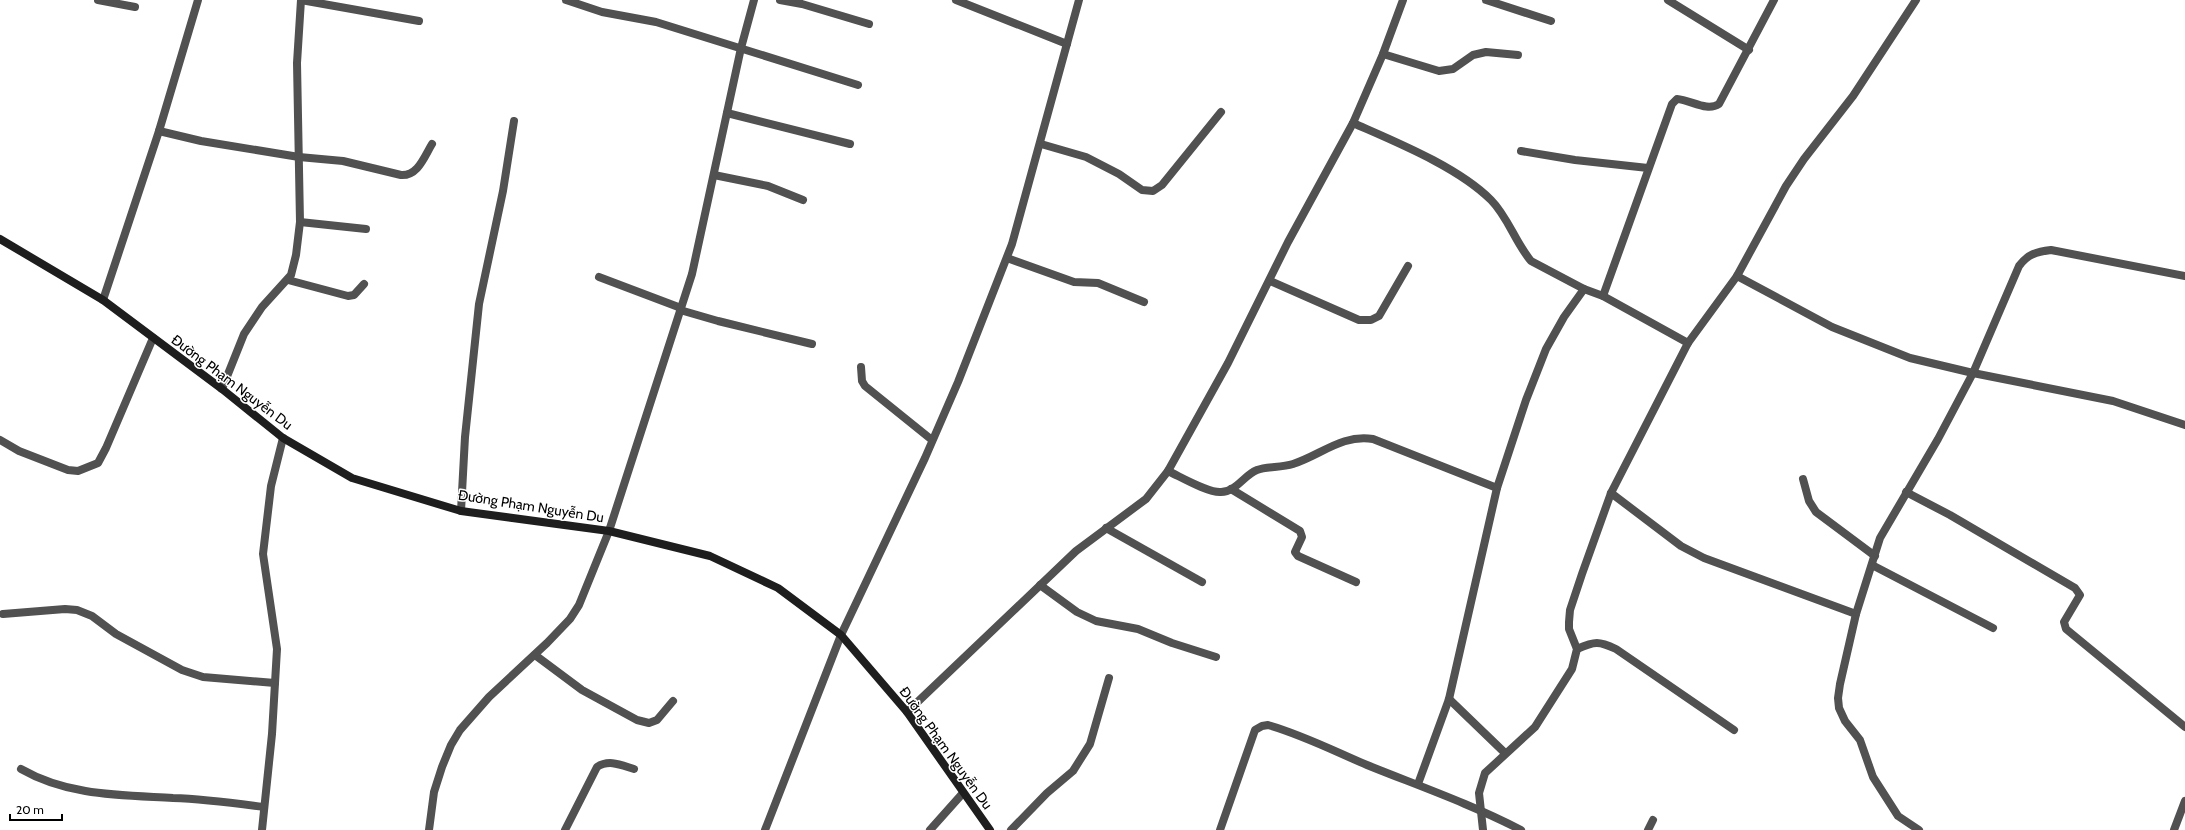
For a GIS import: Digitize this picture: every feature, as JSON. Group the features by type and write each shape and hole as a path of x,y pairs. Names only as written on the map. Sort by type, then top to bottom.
{"main road":[{"name":"Đường Phạm Nguyễn Du","path":"0,239 103,300 222,389 283,438 352,478 461,511 609,531 710,556 778,588 841,635 907,712 990,830"}],"street":[{"path":"98,0 135,7"},
{"path":"103,300 159,131 198,0"},
{"path":"222,389 244,334 262,307 288,280 296,255 300,222 297,63 301,0 419,21"},
{"path":"566,0 602,12 656,22 858,85"},
{"path":"429,830 434,792 451,745 470,717 535,655 570,619 576,610 609,531 692,274 741,48 754,0"},
{"path":"780,0 802,4 869,24"},
{"path":"956,0 1067,44"},
{"path":"765,830 841,635 932,440 967,360 1007,258 1041,144 1079,0"},
{"path":"907,712 1076,551 1146,498 1168,471 1228,363 1292,235 1353,123 1383,54 1403,0"},
{"path":"1486,0 1551,21"},
{"path":"1668,0 1749,50"},
{"path":"1603,296 1648,168 1674,101 1681,100 1708,107 1715,107 1719,104 1749,50 1774,0"},
{"path":"1483,830 1479,793 1485,773 1535,727 1572,669 1577,648 1569,629 1570,610 1611,493 1688,343 1737,276 1800,164 1853,96 1916,0"},
{"path":"1383,54 1439,71 1453,69 1473,55 1486,52 1518,55"},
{"path":"1041,144 1086,157 1119,174 1142,190 1152,191 1162,185 1221,112"},
{"path":"727,113 850,144"},
{"path":"461,511 465,436 479,304 503,190 514,121"},
{"path":"1353,123 1400,144 1466,181 1491,200 1505,218 1522,249 1531,261 1584,289 1603,296 1688,343"},
{"path":"159,131 201,141 299,157 343,161 409,175 414,172 432,144"},
{"path":"1521,151 1575,160 1648,168"},
{"path":"714,175 768,186 803,200"},
{"path":"300,222 366,229"},
{"path":"1919,830 1898,816 1886,798 1873,777 1860,740 1845,721 1839,708 1838,698 1840,684 1856,614 1880,538 1938,439 1973,374 2019,266 2026,256 2035,252 2051,250 2185,276"},
{"path":"1007,258 1074,282 1098,283 1144,302"},
{"path":"1270,281 1359,320 1371,320 1379,316 1408,266"},
{"path":"1737,276 1832,327 1910,358 1973,374 2113,401 2185,425"},
{"path":"599,277 681,309 718,321 812,344"},
{"path":"288,280 348,296 354,295 364,284"},
{"path":"1418,784 1449,699 1497,488 1526,400 1546,349 1564,317 1584,289"},
{"path":"0,440 19,451 68,470 78,471 98,462 106,448 153,338"},
{"path":"861,368 862,381 865,386 932,440"},
{"path":"1168,471 1212,491 1222,492 1231,489 1258,470 1279,468 1294,464 1347,440 1359,437 1373,439 1497,488"},
{"path":"262,830 272,734 277,649 263,554 271,486 283,438"},
{"path":"1803,480 1809,501 1816,512 1875,556"},
{"path":"1231,489 1300,531 1302,537 1295,552 1298,556 1356,582"},
{"path":"1906,492 1950,515 2075,588 2079,598 2064,622 2066,629 2185,726"},
{"path":"1611,493 1652,527 1686,549 1704,558 1856,614"},
{"path":"1106,528 1202,582"},
{"path":"1872,565 1993,628"},
{"path":"1040,585 1078,612 1096,621 1138,629 1172,643 1216,657"},
{"path":"3,614 65,609 77,610 92,616 116,634 182,670 204,677 275,683"},
{"path":"1577,648 1592,642 1602,642 1616,649 1734,730"},
{"path":"535,655 582,690 637,720 649,723 657,720 673,701"},
{"path":"1012,830 1073,771 1090,744 1109,678"},
{"path":"1449,699 1505,753"},
{"path":"1220,830 1255,730 1262,726 1268,725 1305,738 1368,765 1481,809 1521,830"},
{"path":"565,830 597,767 604,763 613,762 634,769"},
{"path":"21,769 40,780 72,790 112,796 174,798 264,807"},
{"path":"930,830 963,793"},
{"path":"2174,830 2185,801"},
{"path":"1648,830 1653,820"}]}
